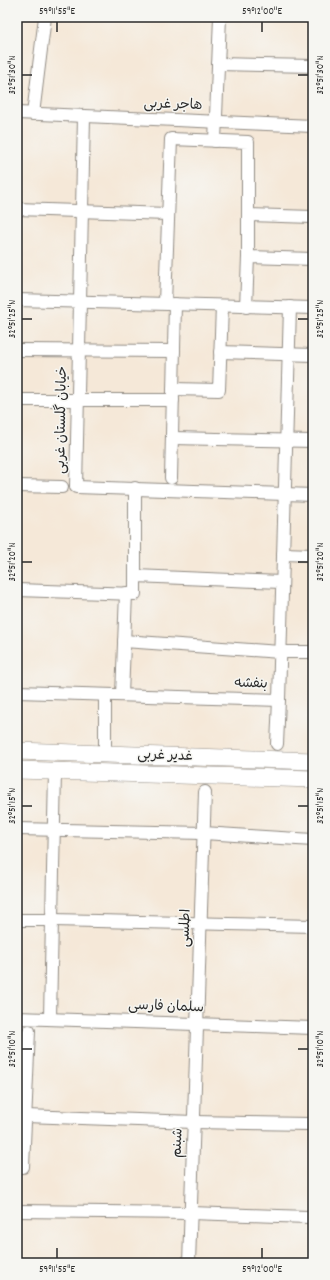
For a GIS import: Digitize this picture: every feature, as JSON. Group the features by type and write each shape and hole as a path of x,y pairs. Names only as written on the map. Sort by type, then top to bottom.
{"main road":[{"name":"غدیر غربی","path":"17,750 313,761"},
{"name":"غدیر غربی","path":"17,770 313,779"}],"street":[{"path":"33,114 45,17"},
{"path":"215,141 220,17"},
{"path":"218,64 313,66"},
{"name":"هاجر غربی","path":"17,113 313,126"},
{"name":"خیابان گلستان غربی","path":"84,116 76,487 313,495"},
{"path":"171,478 174,351 170,304 168,214 171,139 248,142 248,257 246,307"},
{"path":"17,209 168,214"},
{"path":"248,215 313,216"},
{"path":"248,257 313,259"},
{"path":"17,300 313,308"},
{"path":"17,400 78,400 173,395 219,390 222,306"},
{"name":"بنفشه","path":"17,692 279,700 290,308"},
{"path":"17,350 174,351"},
{"path":"220,352 313,354"},
{"path":"173,438 313,441"},
{"path":"17,486 62,487"},
{"path":"122,695 124,641 130,594 135,576 135,488"},
{"path":"283,554 313,555"},
{"path":"135,576 282,582"},
{"path":"17,590 130,594"},
{"path":"124,641 280,652 313,652"},
{"path":"105,695 105,754"},
{"path":"277,744 279,700"},
{"path":"50,1018 55,771"},
{"name":"اطلسی","path":"198,1023 205,792"},
{"path":"17,829 204,833 313,840"},
{"path":"17,920 313,926"},
{"name":"سلمان فارسی","path":"17,1018 313,1028"},
{"name":"شبنم","path":"189,1263 198,1023"},
{"path":"20,1167 25,1116 22,1078 29,1030"},
{"path":"25,1116 194,1122 309,1124"},
{"path":"17,1210 308,1217"}]}
